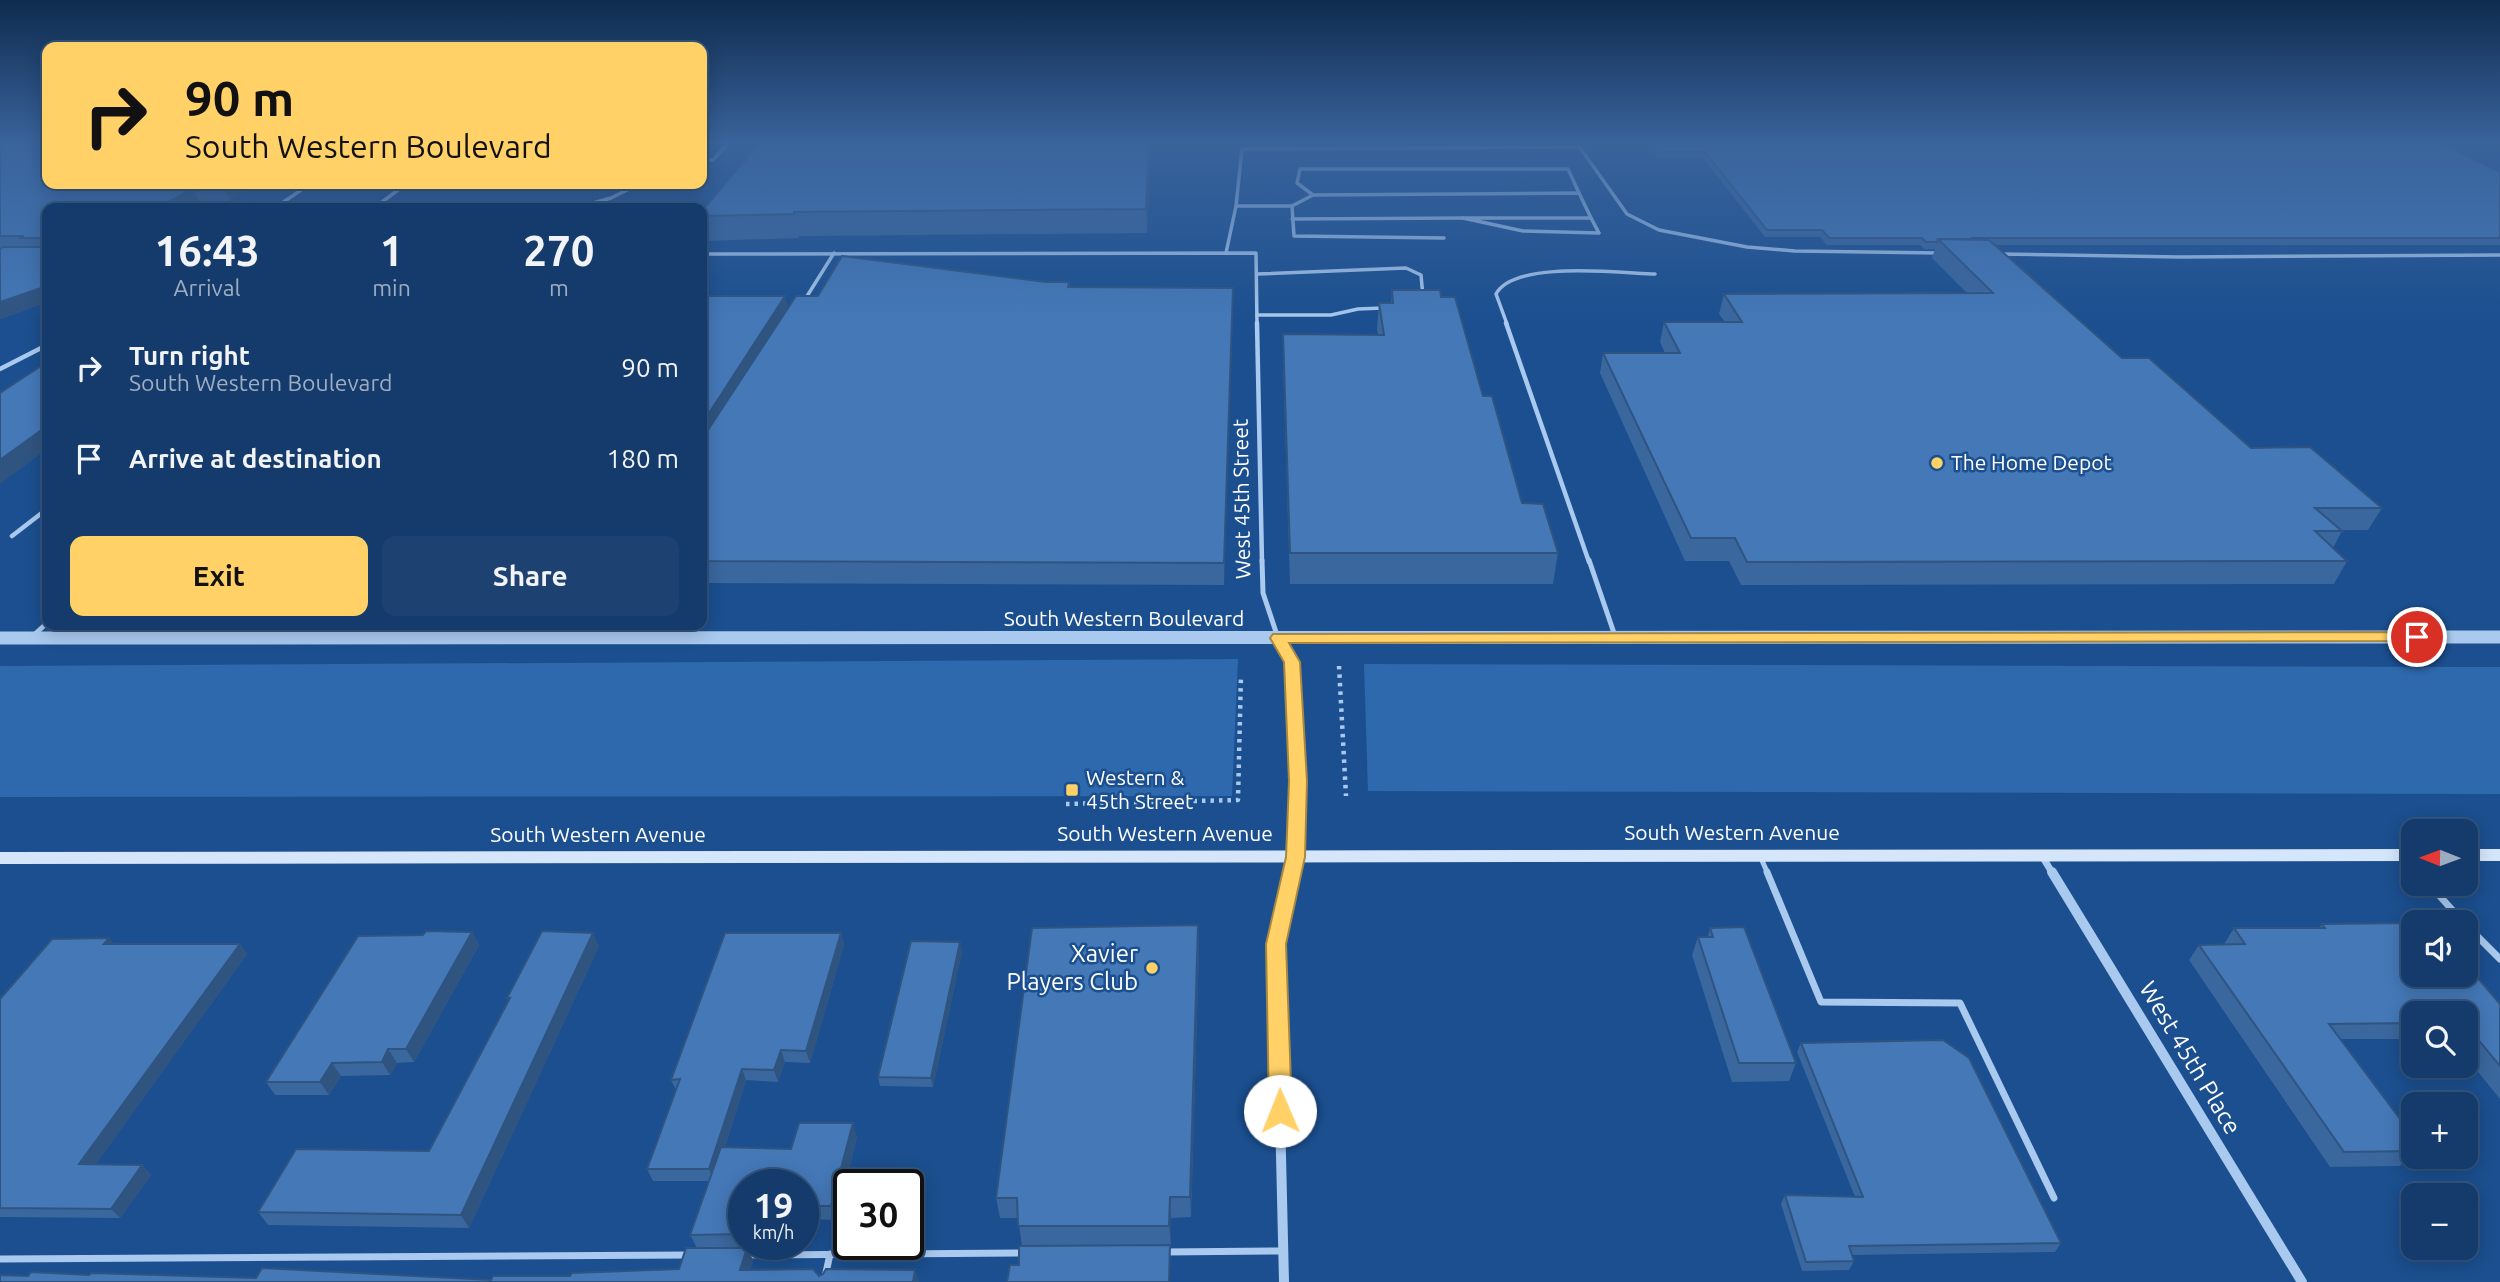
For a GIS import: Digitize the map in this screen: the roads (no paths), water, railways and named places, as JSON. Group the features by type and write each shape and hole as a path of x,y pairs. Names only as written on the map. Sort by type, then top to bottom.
{"main road":[{"path":"2478,855 2500,855"},
{"name":"South Western Avenue","path":"0,859 1760,856 2401,859"}],"street":[{"name":"South Western Boulevard","path":"0,638 2500,637"},
{"name":"West 45th Street","path":"1278,638 1292,662 1298,781 1295,857 1276,944 1284,1282"},
{"name":"West 45th Place","path":"2042,856 2302,1282"}],"lane":[{"path":"707,254 1226,253 1236,202"},
{"path":"1236,205 1292,206 1300,202"},
{"path":"1461,218 1523,231 1598,233 1583,202"},
{"path":"1618,202 1627,215 1659,230 1771,249 1946,253"},
{"path":"1292,206 1294,236 1444,238"},
{"path":"1292,219 1591,218"},
{"path":"803,302 834,253"},
{"name":"West 45th Street","path":"1226,253 1256,253 1263,593 1278,638"},
{"path":"1988,254 2180,257 2500,255"},
{"path":"1257,274 1406,268 1421,275 1423,300"},
{"path":"1616,638 1496,294 1499,286 1507,281 1530,275 1655,274"},
{"path":"1257,315 1331,315 1358,309 1392,307"},
{"path":"0,369 42,348"},
{"path":"12,536 42,513"},
{"path":"30,638 42,628"},
{"path":"591,638 597,630"},
{"path":"1760,856 1821,1003 1960,1003 2054,1198"},
{"path":"2439,896 2451,910"},
{"path":"2478,939 2500,959"},
{"path":"1157,1252 1284,1251"},
{"path":"819,1254 1035,1253"},
{"path":"824,1282 830,1254"},
{"path":"0,1259 706,1255"}],"place":[{"name":"The Home Depot","path":"1937,463"},
{"name":"Western & 45th Street","path":"1072,790"},
{"name":"Xavier Players Club","path":"1152,968"}]}
